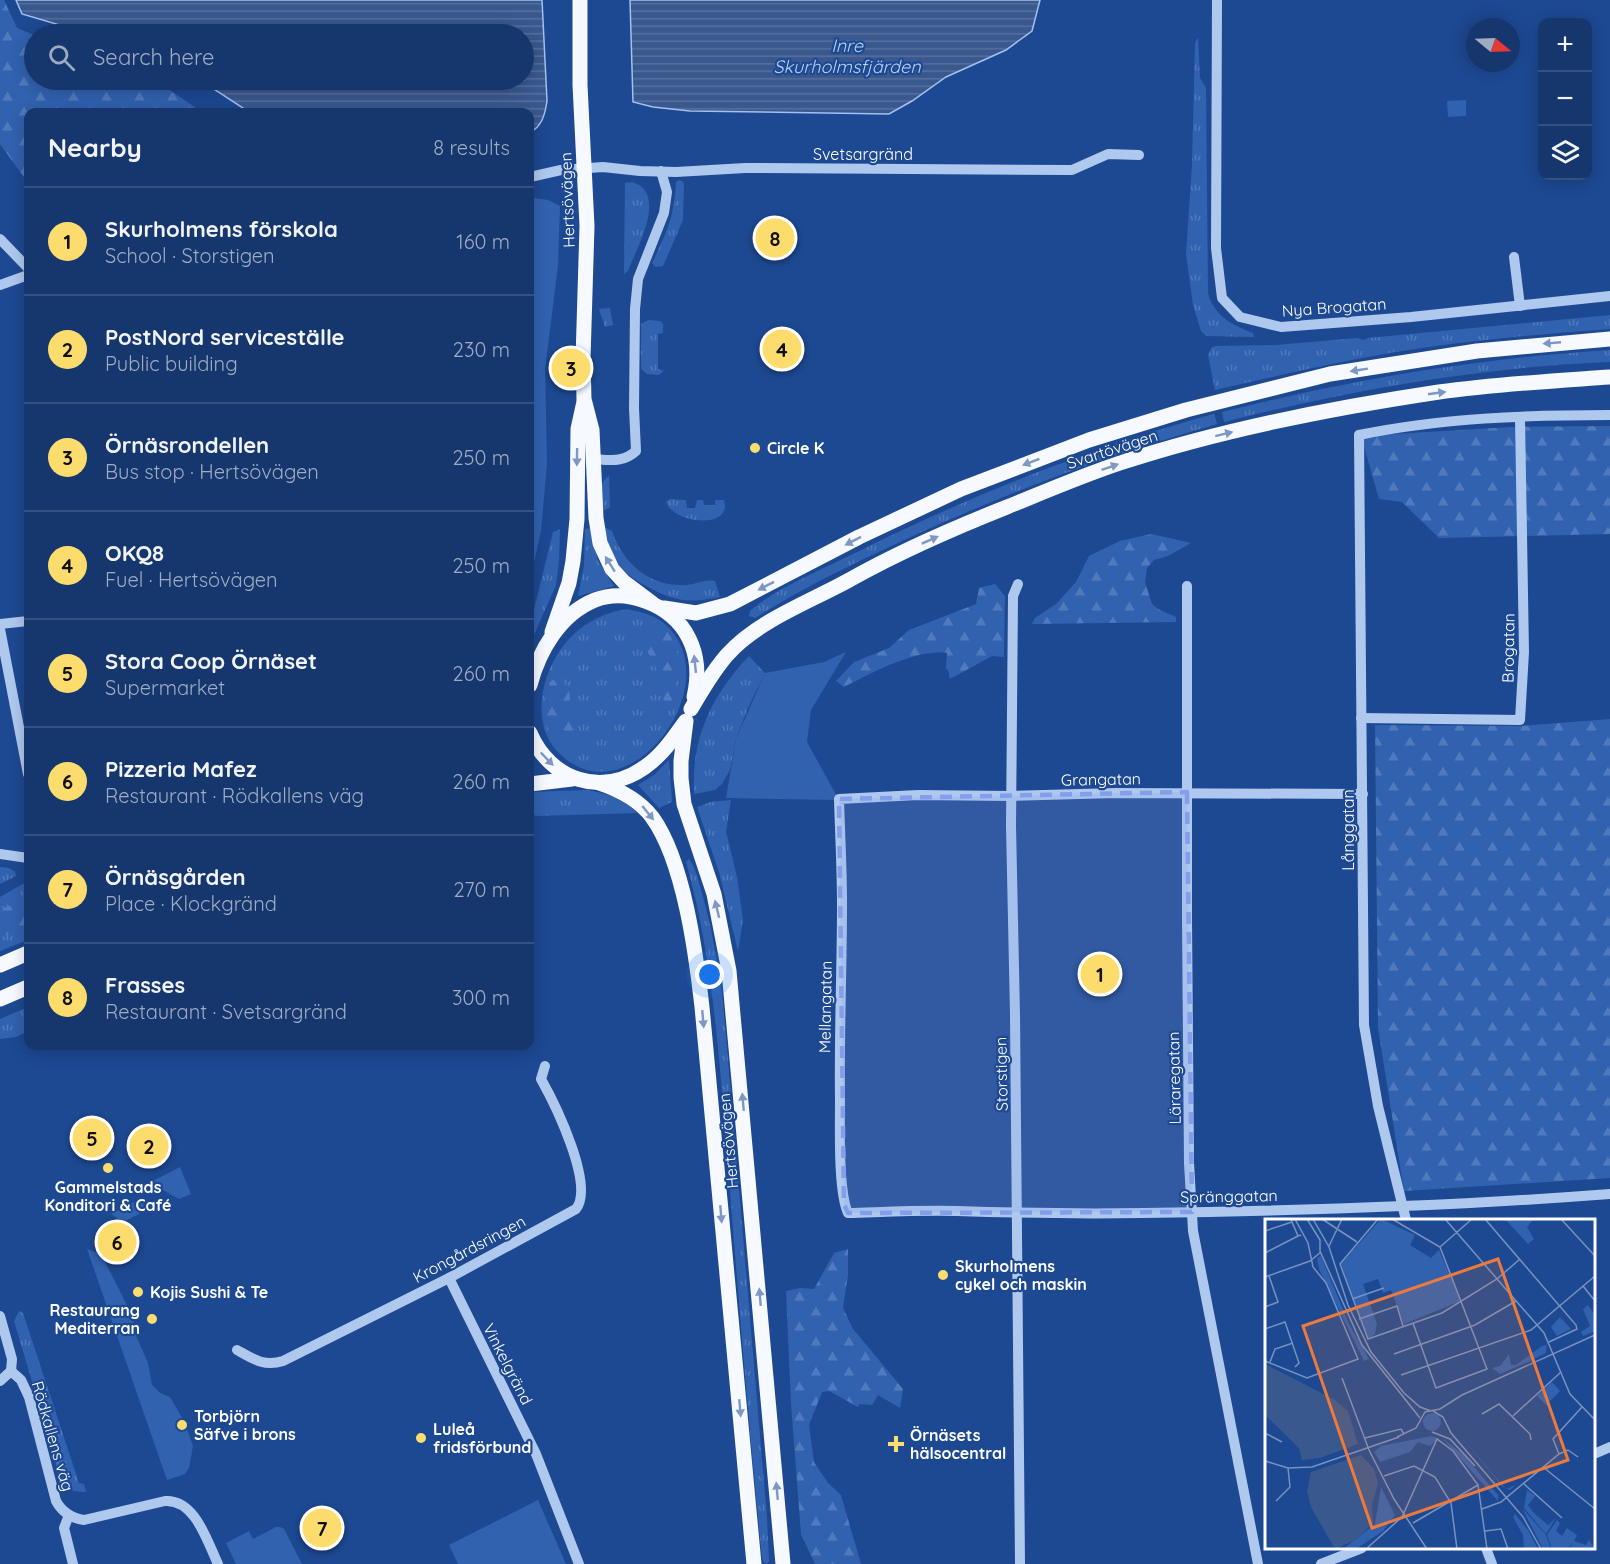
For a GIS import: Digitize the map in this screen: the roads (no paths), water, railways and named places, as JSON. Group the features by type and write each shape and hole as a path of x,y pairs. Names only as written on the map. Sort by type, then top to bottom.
{"main road":[{"name":"Hertsövägen","path":"580,0 580,85 587,226 584,399 591,429 596,518 600,543 612,569 624,582 658,606 682,627 693,649 696,665 696,682 688,715 681,761 681,778 684,804 714,894 731,982 783,1564"},
{"name":"Svartövägen","path":"539,660 554,634 576,612 595,600 626,596 658,606 696,613 730,604 859,537 961,489 1089,440 1186,410 1330,374 1477,351 1610,339"},
{"name":"Svartövägen","path":"599,783 619,780 645,767 666,748 714,671 727,654 746,638 785,614 885,560 975,520 1084,476 1192,442 1256,426 1442,392 1610,377"},
{"name":"Hertsövägen","path":"539,660 563,600 573,561 577,519 578,429 584,399"},
{"path":"534,740 544,758 572,778"},
{"path":"534,783 572,778 599,783"},
{"name":"Hertsövägen","path":"599,783 621,791 635,800 652,817 667,843 674,862 686,910 698,971 702,1007 754,1564"},
{"path":"0,965 24,955"},
{"path":"0,999 24,989"}],"street":[{"name":"Nya Brogatan","path":"1217,0 1216,248 1222,298 1240,317 1281,327 1610,296"},
{"name":"Svetsargränd","path":"534,176 561,170 614,167 640,171 676,172 745,168 1072,170 1108,154 1139,155"},
{"path":"593,459 622,460 636,451 635,309 638,279 664,213 667,192 661,171"},
{"path":"0,239 24,264"},
{"path":"1514,257 1520,306"},
{"path":"0,285 24,276"},
{"path":"1520,418 1610,415"},
{"name":"Långgatan","path":"1406,1219 1378,1106 1364,1025 1359,435 1406,427 1520,418"},
{"name":"Brogatan","path":"1361,718 1520,720 1524,652 1520,418"},
{"name":"Storstigen","path":"1018,584 1014,596 1011,796 1020,1564"},
{"name":"Läraregatan","path":"1187,586 1187,920 1192,1212 1195,1243 1258,1564"},
{"path":"0,624 24,621"},
{"path":"0,628 24,753"},
{"name":"Grangatan","path":"839,800 918,795 1011,796 1187,792 1363,794"},
{"name":"Mellangatan","path":"839,800 842,905 839,1015 840,1122 844,1205 848,1213"},
{"path":"0,854 24,857"},
{"name":"Krongårdsringen","path":"237,1350 259,1362 272,1364 283,1360 449,1278 571,1213 582,1198 581,1185 564,1121 542,1079 545,1066"},
{"name":"Spränggatan","path":"848,1213 1192,1212 1403,1207 1610,1194"},
{"name":"Vinkelgränd","path":"449,1278 536,1454 579,1564"},
{"name":"Rödkallens väg","path":"0,1316 12,1359 11,1371 26,1388 56,1501 69,1515 64,1527 73,1564"},
{"path":"0,1381 11,1371"},
{"path":"1595,1453 1610,1447"},
{"path":"69,1515 84,1520 165,1501 178,1502 189,1510 218,1564"},
{"path":"1321,1564 1359,1549"},
{"path":"1486,1549 1492,1564"}],"water":[{"path":"16,0 542,0 547,101 544,115 534,130 534,108 243,108 215,90 534,90 534,24 56,24 22,14"},
{"name":"Inre Skurholmsfjärden","path":"630,0 1040,0 1032,31 1006,50 946,77 889,114 690,111 653,107 633,102"}],"place":[{"name":"Frasses","path":"775,238"},
{"name":"OKQ8","path":"782,349"},
{"name":"Örnäsrondellen","path":"571,368"},
{"name":"Circle K","path":"755,448"},
{"name":"Skurholmens förskola","path":"1100,974"},
{"name":"Stora Coop Örnäset","path":"92,1138"},
{"name":"PostNord serviceställe","path":"149,1146"},
{"name":"Gammelstads Konditori & Café","path":"108,1168"},
{"name":"Pizzeria Mafez","path":"117,1242"},
{"name":"Skurholmens cykel och maskin","path":"943,1275"},
{"name":"Kojis Sushi & Te","path":"138,1292"},
{"name":"Restaurang Mediterran","path":"152,1319"},
{"name":"Torbjörn Säfve i brons","path":"182,1425"},
{"name":"Luleå fridsförbund","path":"421,1438"},
{"name":"Örnäsets hälsocentral","path":"896,1444"},
{"name":"Örnäsgården","path":"322,1528"}]}
